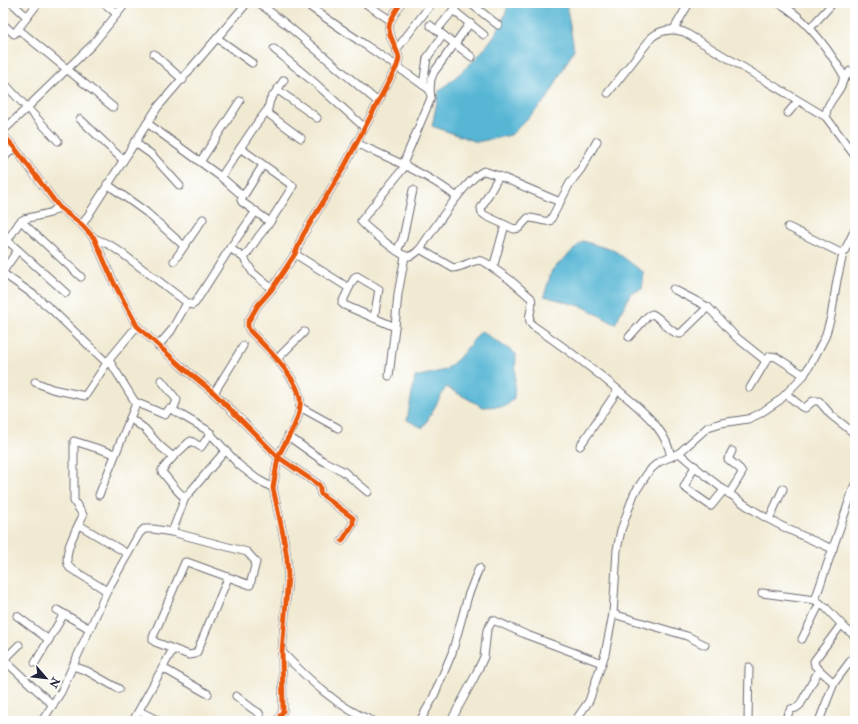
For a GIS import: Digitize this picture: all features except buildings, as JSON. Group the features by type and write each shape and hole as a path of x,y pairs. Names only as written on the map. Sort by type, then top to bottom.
{"street":[{"path":"12,3 27,18"},
{"path":"3,24 14,34 38,3"},
{"path":"104,3 117,14"},
{"path":"3,131 92,45 126,3"},
{"path":"259,3 378,102"},
{"path":"305,3 430,90"},
{"path":"365,3 390,20"},
{"path":"284,721 282,652 288,559 273,488 278,457 297,419 301,398 299,392 277,359 250,331 248,322 258,305 272,288 295,254 303,235 331,189 397,66 399,58 388,29 390,20 401,3"},
{"path":"396,50 432,3"},
{"path":"436,30 459,3"},
{"path":"470,3 498,25"},
{"path":"674,29 690,3"},
{"path":"779,3 798,16 810,28 840,69 844,78"},
{"path":"810,28 833,3"},
{"path":"82,225 157,108 218,38 243,4"},
{"path":"453,10 484,35"},
{"path":"470,23 432,75 430,90 431,98 404,165 361,221 405,256 413,255 420,249 457,197 480,172 488,172 499,176 560,202"},
{"path":"430,25 472,57"},
{"path":"18,29 66,70 113,107"},
{"path":"608,93 652,37 664,31 674,29 684,32 826,117 855,154"},
{"path":"423,86 428,58 443,36"},
{"path":"218,38 252,63"},
{"path":"274,49 364,127"},
{"path":"154,54 182,80"},
{"path":"826,117 826,108 842,84 844,78 850,71 855,75"},
{"path":"221,177 266,112 269,107 270,100 284,80"},
{"path":"3,82 58,141"},
{"path":"278,90 318,118"},
{"path":"788,113 798,100"},
{"path":"200,162 240,102"},
{"path":"266,112 301,138"},
{"path":"80,119 123,160"},
{"path":"147,123 221,177 243,196"},
{"path":"3,135 14,147 59,207 82,225 94,238 114,283 137,326 182,367 214,393 278,457 319,485 321,494 353,518 353,524 342,541"},
{"path":"499,176 481,210 486,216 505,225 516,228 521,226 528,218 534,218 545,222 550,221 570,183 582,169 597,141"},
{"path":"134,142 151,154 180,186"},
{"path":"356,143 435,181 457,197"},
{"path":"3,159 14,147"},
{"path":"240,148 292,186 270,222 244,258"},
{"path":"263,165 241,200 270,222"},
{"path":"107,184 146,212 184,246"},
{"path":"397,251 403,238 412,190"},
{"path":"59,207 50,213 24,219 5,244 18,250 66,293"},
{"path":"158,346 170,331 187,303 192,305 195,303 230,248 256,211"},
{"path":"174,261 204,218"},
{"path":"21,222 81,277"},
{"path":"493,268 505,225"},
{"path":"788,227 843,254"},
{"path":"575,721 590,700 610,633 613,614 617,550 627,511 634,494 647,474 659,462 672,457 679,452 708,427 721,423 748,419 759,414 786,394 804,375 820,348 829,325 843,254 855,229"},
{"path":"94,238 110,245 123,254 189,304"},
{"path":"230,248 244,258 253,273 272,288"},
{"path":"420,249 453,268 459,268 475,260 479,260 489,264 509,279 531,298 533,302 529,322 573,354 642,411 657,426 669,448 672,457"},
{"path":"18,250 4,270 4,274 52,310 108,362 135,402 163,414 166,414 170,409 173,410 202,426 247,472 273,488"},
{"path":"295,254 349,288"},
{"path":"388,376 398,294 405,256"},
{"path":"374,318 379,288 357,276 355,277 342,303 344,305 374,318 395,327"},
{"path":"673,289 708,307 736,337 766,361"},
{"path":"629,337 648,316 652,314 674,332 680,334 708,307"},
{"path":"35,382 52,389 85,396 108,362 137,326"},
{"path":"277,359 304,332"},
{"path":"214,393 243,346"},
{"path":"750,388 770,356 776,357 804,375"},
{"path":"161,380 177,400 173,410"},
{"path":"580,446 618,390"},
{"path":"786,394 805,408 814,401 819,401 831,415 855,434"},
{"path":"100,495 135,402"},
{"path":"300,407 338,428"},
{"path":"130,418 145,429 160,446 173,457"},
{"path":"185,498 176,490 162,470 173,457 190,442 193,442 201,447 210,433"},
{"path":"288,436 323,460 343,471 368,492"},
{"path":"107,591 68,565 67,562 69,547 83,515 74,501 74,441 115,454"},
{"path":"172,532 185,498 226,450"},
{"path":"695,466 684,487 711,506 727,492 742,473 740,469 728,459 732,451"},
{"path":"679,452 727,492 769,519 833,549"},
{"path":"802,639 818,602 833,549 855,484"},
{"path":"769,519 783,489"},
{"path":"79,525 128,554"},
{"path":"42,721 61,692 107,591 139,534 144,529 153,528 172,532 247,552 256,562 250,585 185,562 153,637 155,642 192,655 197,652 228,578"},
{"path":"420,721 433,698 452,653 468,596 479,568"},
{"path":"762,593 818,602 841,625 855,636"},
{"path":"57,610 90,629"},
{"path":"35,664 64,614"},
{"path":"613,614 687,636 705,645"},
{"path":"17,616 49,640"},
{"path":"451,721 484,657 487,630 493,620 527,635 602,663"},
{"path":"834,683 815,666 814,661 841,625"},
{"path":"18,646 4,661 53,705"},
{"path":"133,721 173,649"},
{"path":"282,652 319,687 351,710 373,721"},
{"path":"819,721 834,683 855,655"},
{"path":"73,666 87,671 119,689"},
{"path":"748,721 749,667"},
{"path":"163,668 208,694"},
{"path":"784,721 792,709 800,705 819,670"},
{"path":"236,696 247,703 250,708 259,713 260,716 258,721"},
{"path":"139,711 159,721"},
{"path":"277,721 283,711"}],"water":[{"path":"509,3 566,3 574,49 547,99 511,135 477,142 432,126 439,91 464,69 487,45 504,18"},
{"path":"583,241 615,251 644,273 642,289 631,292 615,324 584,307 544,296 552,270"},
{"path":"481,331 516,354 514,398 506,406 483,407 446,387 423,428 407,420 415,377 445,370 458,359"}],"cycle path":[{"path":"342,541 353,524 353,518 321,494 319,485 278,457 297,420 300,397 290,376 274,356 250,331 248,322 258,305 272,289 295,254 303,235 343,169 397,66 399,58 391,38 389,28 392,18 401,3"},
{"path":"3,135 14,147 59,207 82,225 94,238 114,283 137,326 182,367 214,393 278,457 273,488 284,539 288,576 282,652 283,711 277,721"}]}
